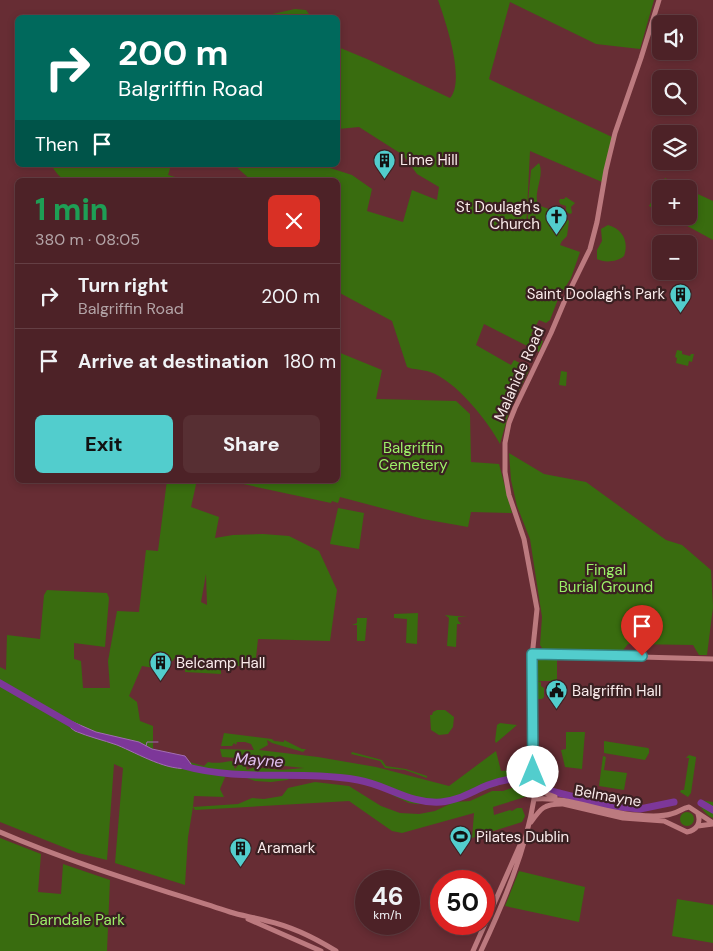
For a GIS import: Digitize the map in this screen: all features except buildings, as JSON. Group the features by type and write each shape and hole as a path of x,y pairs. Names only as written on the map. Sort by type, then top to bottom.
{"main road":[{"name":"Malahide Road","path":"481,951 521,851 534,799 532,654 537,609 524,539 509,495 505,462 506,435 515,408 590,249 598,222 606,170 615,133 659,0"},
{"path":"532,654 713,659"},
{"path":"533,772 537,785 548,795 575,802"},
{"name":"Belmayne","path":"534,799 575,802 609,812 636,815 668,815 689,807 713,823"},
{"name":"Belmayne","path":"534,799 567,804 622,818 670,822 688,832 698,826 713,823"},
{"path":"529,824 541,808 554,804 567,804"},
{"path":"678,811 675,822 680,829"},
{"path":"698,814 700,818 698,826"},
{"name":"Malahide Road","path":"473,951 527,831"},
{"path":"0,832 83,863 241,916 321,951"},
{"path":"241,916 276,924 310,937 336,951"}],"green space":[{"path":"438,0 654,0 640,49 596,44 510,2 489,79 612,137 602,182 530,151 526,230 530,232 528,211 531,170 539,163 541,173 537,194 538,205 562,214 569,221 567,236 560,245 580,252 571,278 558,299 550,320 546,323 539,320 531,334 543,341 539,352 484,324 476,345 511,365 514,360 530,368 509,412 500,444 488,424 470,402 450,383 430,372 407,367 392,321 340,293 340,178 249,178 236,167 327,167 352,175 372,189 367,211 403,222 412,190 437,200 439,187 417,174 403,155 359,127 340,129 340,48 450,98 456,78 453,50"},
{"path":"295,9 306,10 310,15 268,15"},
{"path":"52,167 170,167 168,175 179,178 63,178 57,174"},
{"path":"697,194 713,201 713,240 686,225 697,225"},
{"path":"566,197 575,203 571,207 572,213 570,214 566,212 566,206 560,204 559,201"},
{"path":"608,225 621,233 626,246 624,256 615,261 597,259 597,250 602,241 601,229"},
{"path":"677,350 682,351 682,354 690,356 694,354 692,362 689,361 688,366 676,363"},
{"name":"Balgriffin Cemetery","path":"340,353 382,370 376,399 456,401 470,414 471,462 499,464 512,513 471,512 468,527 423,519 340,497 338,503 332,501 331,503 238,483 340,483"},
{"path":"561,371 567,372 566,386 559,385"},
{"name":"Fingal Burial Ground","path":"509,453 544,474 586,482 666,540 682,545 711,570 713,607 707,655 699,655 693,645 628,644 620,654 544,651 540,645 542,617 530,539 517,506 511,480"},
{"path":"167,483 196,483 191,507 219,517 215,538 263,534 289,536 319,551 337,590 330,641 258,639 255,667 221,665 221,674 185,672 185,663 174,658 173,661 159,662 154,668 142,666 129,696 137,702 140,721 153,726 153,752 204,766 208,762 232,761 235,769 238,765 245,765 247,770 255,767 281,770 304,768 247,762 237,758 222,757 220,749 254,750 251,744 245,742 237,742 236,745 234,743 232,746 221,746 224,733 272,739 274,741 284,742 284,740 302,749 306,749 303,752 267,740 268,745 259,750 318,757 376,767 449,786 496,751 501,771 528,769 527,779 507,782 477,793 460,795 458,798 443,804 417,804 409,803 394,796 383,787 312,774 271,782 226,775 220,789 224,797 194,796 188,837 185,885 115,863 123,768 114,764 107,860 78,853 0,822 0,667 6,670 7,635 40,639 44,595 47,590 107,593 109,598 105,647 74,643 74,659 81,661 83,688 110,688 108,661 117,611 139,612 146,550 158,551","holes":["206,574 207,605 201,602"]},
{"path":"338,508 364,513 359,549 330,544"},
{"path":"418,613 417,644 406,643 407,619 394,618 394,614"},
{"path":"445,615 468,617 458,617 461,624 457,624 456,647 447,646 449,618"},
{"path":"357,618 367,618 365,641 357,641 357,625 352,625 357,623"},
{"path":"540,659 557,659 557,681 537,681 541,682 541,686 544,688 544,697 538,699 535,664"},
{"path":"437,710 445,710 454,717 453,727 448,734 439,735 431,730 430,715"},
{"path":"500,723 517,725 496,743 497,725"},
{"path":"566,732 585,732 582,769 565,767 561,750 566,749"},
{"path":"604,741 648,748 649,753 645,760 604,753"},
{"path":"352,752 382,760 386,766 406,769 427,776 427,778 405,770 385,768 380,761 351,754"},
{"path":"689,755 696,758 691,793 688,797 680,792 684,790 689,758 686,758"},
{"path":"603,756 606,757 604,770 627,773 624,790 599,786"},
{"path":"315,782 349,786 381,806 400,813 419,814 435,811 454,802 470,801 492,791 503,791 520,785 528,786 528,796 493,807 494,815 522,808 525,816 522,822 472,838 474,813 402,833 392,831 349,801 195,810 193,807 238,804 252,798 264,799 282,796 288,788"},
{"path":"699,800 713,802 713,818 703,811"},
{"path":"687,812 692,814 694,819 692,824 687,826 682,824 680,819 682,814"},
{"name":"Darndale Park","path":"0,838 41,854 38,892 61,894 63,864 110,880 107,951 0,951"},
{"path":"519,871 585,887 579,922 505,906"},
{"path":"677,899 713,905 713,943 672,936"}],"shaded area":[{"path":"73,722 96,732 139,742 152,749 185,756 191,764 191,768 182,769 163,765 117,745 80,733 71,728 70,724"}],"waterway":[{"name":"Mayne","path":"0,683 78,728"},
{"path":"146,746 147,742 158,742"},
{"name":"Mayne","path":"184,766 227,774 315,776 358,780 429,802 453,800 493,783 528,777"},
{"name":"Mayne","path":"538,775 541,775 551,791 610,806 640,809 674,802"},
{"name":"Mayne","path":"701,803 713,810"}],"place":[{"name":"Lime Hill","path":"384,179"},
{"name":"St Doulagh's Church","path":"556,235"},
{"name":"Saint Doolagh's Park","path":"681,313"},
{"name":"Belcamp Hall","path":"160,682"},
{"name":"Balgriffin Hall","path":"556,710"},
{"name":"Pilates Dublin","path":"460,856"},
{"name":"Aramark","path":"241,867"}],"route":[{"path":"533,772 532,654 642,656"}]}
